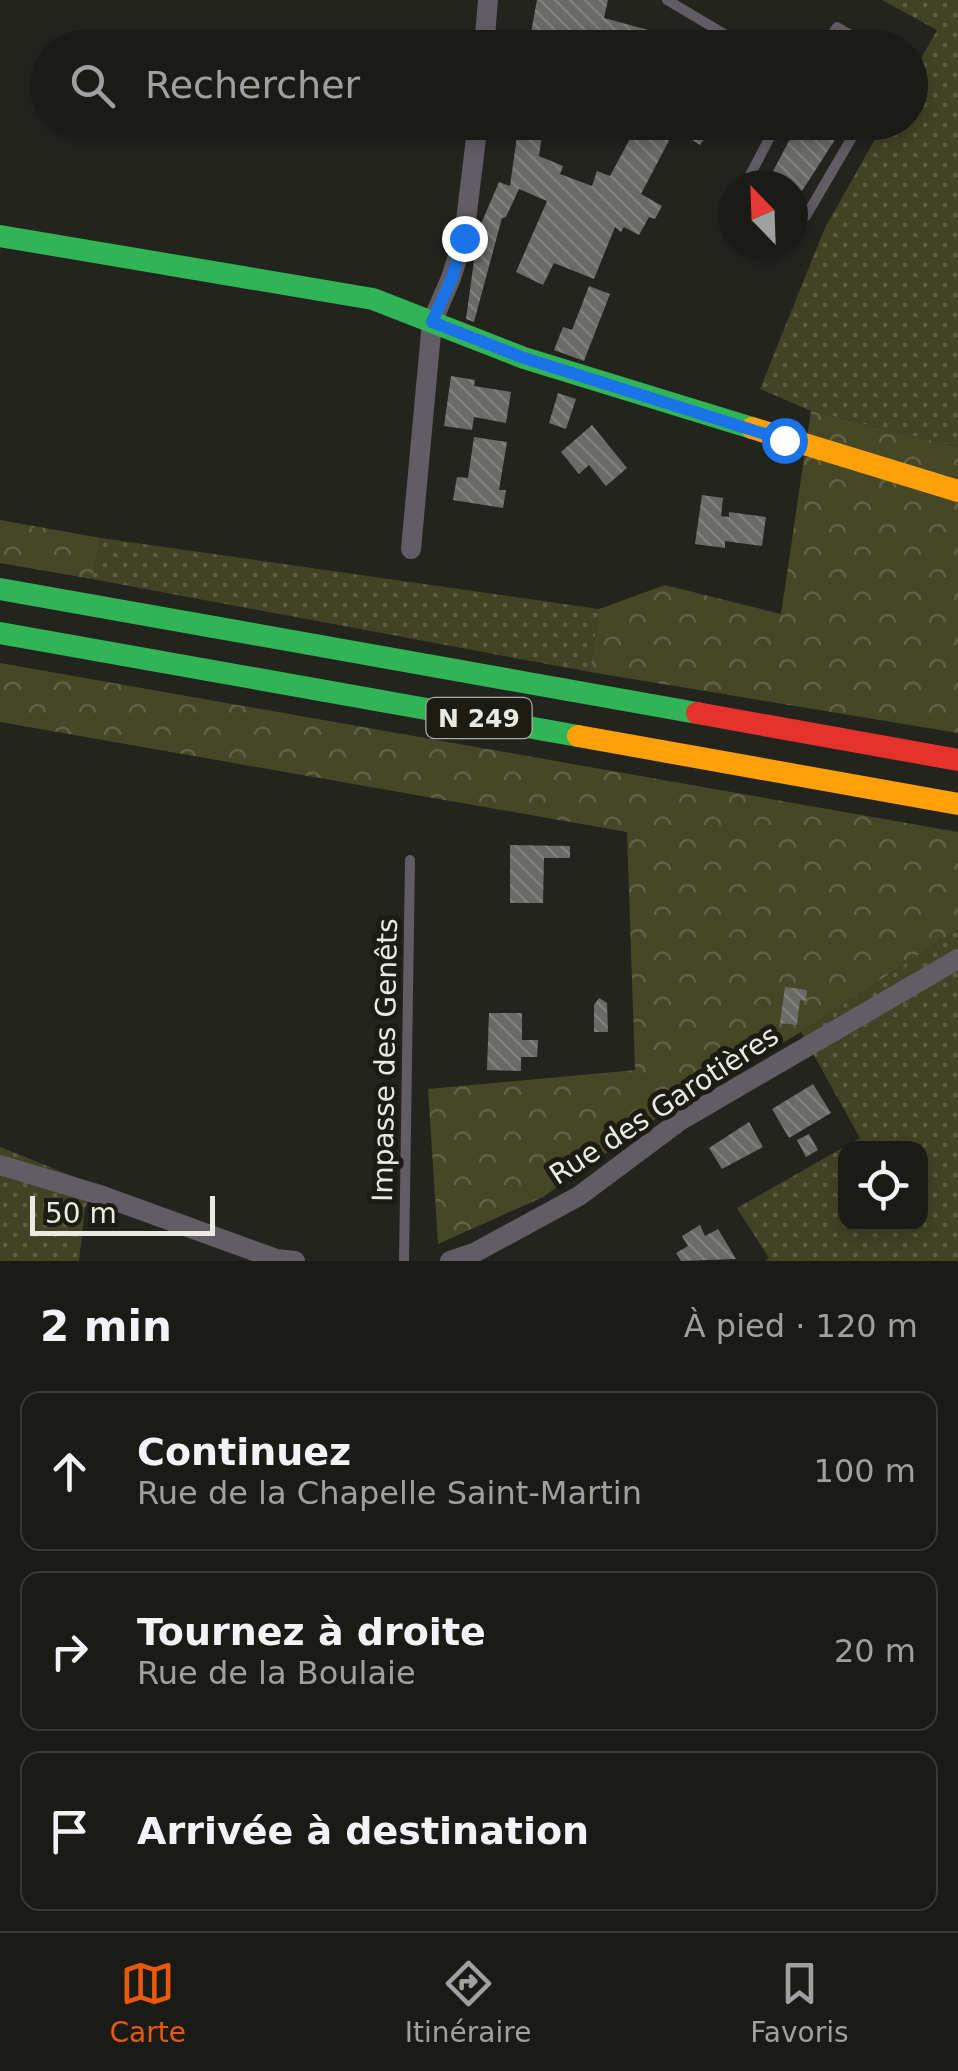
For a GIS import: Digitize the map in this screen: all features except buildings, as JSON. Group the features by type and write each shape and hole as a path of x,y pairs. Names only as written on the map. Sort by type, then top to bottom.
{"main road":[{"path":"0,236 373,300 542,364 958,491"},
{"name":"N 249","path":"0,589 958,760"},
{"name":"N 249","path":"0,634 958,804"}],"street":[{"path":"486,30 488,0"},
{"path":"411,550 432,322 452,278 464,238 476,140"},
{"name":"Rue des Garotières","path":"450,1261 474,1253 579,1196 680,1120 958,959"},
{"path":"0,1165 97,1194 276,1259 294,1261"}],"lane":[{"path":"668,0 718,30"},
{"path":"753,170 768,140"},
{"path":"808,213 850,140"},
{"name":"Impasse des Genêts","path":"404,1261 410,860"}],"green space":[{"path":"882,0 958,0 958,447 811,411 760,389 824,230 874,140 928,140 928,46 937,30"},
{"path":"811,411 958,447 958,733 590,672 599,609 665,585 781,614"},
{"path":"0,520 101,538 92,579 0,563"},
{"path":"101,538 599,609 590,672 92,579"},
{"path":"0,663 958,832 958,929 801,1032 668,1110 543,1197 438,1244 428,1089 635,1070 627,832 0,722"},
{"path":"958,929 958,1261 765,1261 769,1258 737,1208 838,1151 838,1231 928,1231 928,1141 855,1141 860,1138 801,1032"},
{"path":"0,1147 95,1185 85,1208 79,1261 0,1261"}],"traffic: fast":[{"path":"0,236 373,299 524,358 752,428"},
{"path":"0,589 697,713"},
{"path":"0,633 578,736"}],"traffic: slow":[{"path":"752,428 958,491"},
{"path":"578,736 958,804"}],"traffic: jam":[{"path":"697,713 958,760"}],"route":[{"path":"464,238 452,278 432,322 524,358 784,440"}]}
